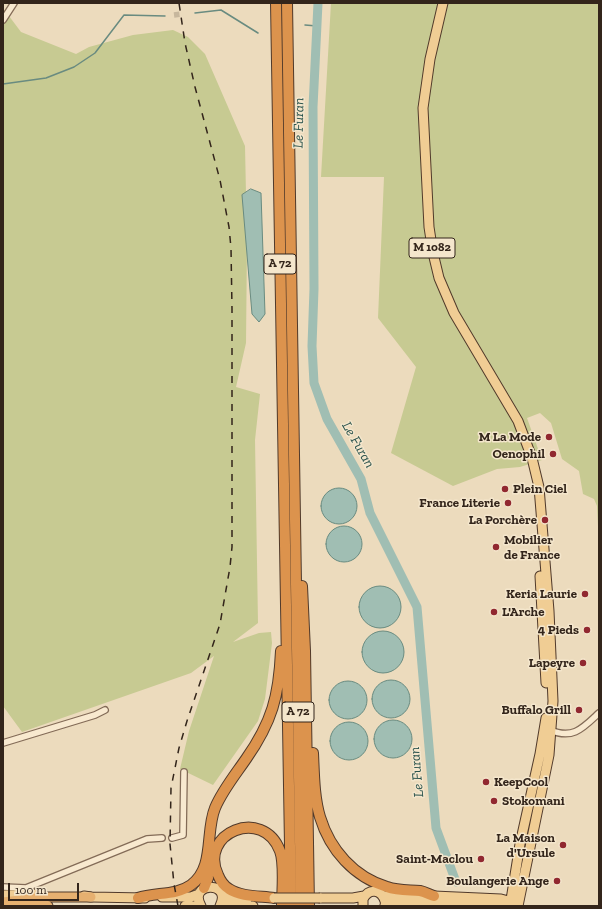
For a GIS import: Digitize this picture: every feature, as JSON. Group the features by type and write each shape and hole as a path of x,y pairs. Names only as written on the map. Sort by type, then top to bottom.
{"highway":[{"name":"A 72","path":"276,3 291,906"},
{"name":"A 72","path":"287,3 301,906"},
{"path":"295,517 300,532 305,651 309,906"},
{"path":"202,891 208,878 206,861 210,827 214,809 261,736 269,720 278,688 281,628 287,618"},
{"path":"305,651 308,666 316,797 320,816 328,839 347,862 364,877 394,889 420,891 434,896"},
{"path":"274,898 240,894 229,889 220,880 215,868 214,857 216,848 228,833 238,828 250,827 261,830 270,835 276,843 282,862 282,906"},
{"path":"138,898 149,894 179,891 192,885 201,874 206,861"},
{"path":"3,902 46,897 91,897"},
{"path":"7,906 48,906"}],"main road":[{"name":"M 1082","path":"443,3 431,53 426,82 424,108 428,212 433,253 439,278 451,307 518,421 535,470 548,728 515,903"},
{"name":"M 1082","path":"515,903 514,877 541,770"},
{"path":"514,877 508,891 515,903"},
{"path":"3,895 77,894 91,897 191,897 211,886 229,897 240,898 353,898 364,901 369,892 374,891 381,893 384,902"},
{"path":"185,906 200,906 199,901 202,891"},
{"path":"222,894 222,906 253,906"},
{"path":"384,902 434,896 515,903"},
{"path":"384,902 515,903"}],"street":[{"path":"3,20 14,3"},
{"path":"3,743 95,715 105,710"},
{"path":"548,728 568,734 577,732 599,713"},
{"path":"172,838 183,835 184,772"},
{"path":"3,887 26,888 147,839 162,838"}],"green space":[{"path":"331,3 599,3 599,546 597,506 594,499 583,494 579,471 562,459 551,423 540,413 527,418 542,460 520,467 497,469 453,486 391,453 416,367 378,318 384,177 321,177"},
{"path":"3,8 21,32 76,54 89,47 133,35 173,30 188,37 205,54 245,146 247,242 246,343 236,387 260,394 255,440 258,623 233,642 259,633 271,632 272,643 265,699 258,721 213,785 180,769 189,731 214,656 191,673 22,732 3,706"}],"water":[{"path":"251,189 261,193 265,314 259,322 252,314 242,195"},
{"path":"343,488 352,493 356,499 356,513 352,519 343,524 335,524 326,519 322,513 321,502 326,493 332,489"},
{"path":"348,526 357,531 361,537 361,551 357,557 348,562 340,562 331,557 327,551 326,540 331,531 337,527"},
{"path":"376,586 384,586 392,589 398,595 401,607 398,619 392,625 384,628 376,628 368,625 362,619 359,611 359,603 362,595 368,589"},
{"path":"379,631 387,631 395,634 401,640 404,652 401,664 395,670 387,673 379,673 371,670 365,664 362,656 362,648 365,640 371,634"},
{"path":"387,680 395,680 402,683 407,688 410,699 407,710 402,715 395,718 387,718 380,715 375,710 372,703 372,695 375,688 380,683"},
{"path":"348,681 358,684 364,690 367,700 364,710 358,716 348,719 338,716 332,710 329,700 332,690 338,684"},
{"path":"389,720 397,720 407,725 411,732 411,746 407,753 397,758 389,758 379,753 377,750 374,743 374,735 379,725 382,723"},
{"path":"345,722 353,722 360,725 365,730 368,741 365,752 360,757 353,760 345,760 338,757 333,752 330,745 330,737 333,730 338,725"}],"waterway":[{"name":"Le Furan","path":"318,3 313,107 314,289 312,346 314,383 327,419 361,479 370,513 417,607 436,828 456,882"},
{"path":"195,13 221,10 258,33"},
{"path":"3,84 46,78 74,67 95,53 124,15 165,16"},
{"path":"305,25 317,26"}],"tunnel":[{"path":"174,15 182,14"}],"railway":[{"path":"178,906 170,844 171,788 179,748 187,721 220,624 232,547 232,309 231,248 229,227 220,180 195,87 185,43 179,3"}],"place":[{"name":"M La Mode","path":"549,437"},
{"name":"Oenophil","path":"553,454"},
{"name":"Plein Ciel","path":"505,489"},
{"name":"France Literie","path":"508,503"},
{"name":"La Porchère","path":"545,520"},
{"name":"Mobilier de France","path":"496,547"},
{"name":"Keria Laurie","path":"585,594"},
{"name":"L'Arche","path":"494,612"},
{"name":"4 Pieds","path":"587,630"},
{"name":"Lapeyre","path":"583,663"},
{"name":"Buffalo Grill","path":"579,710"},
{"name":"KeepCool","path":"486,782"},
{"name":"Stokomani","path":"494,801"},
{"name":"La Maison d'Ursule","path":"563,845"},
{"name":"Saint-Maclou","path":"481,859"},
{"name":"Boulangerie Ange","path":"557,881"}]}
